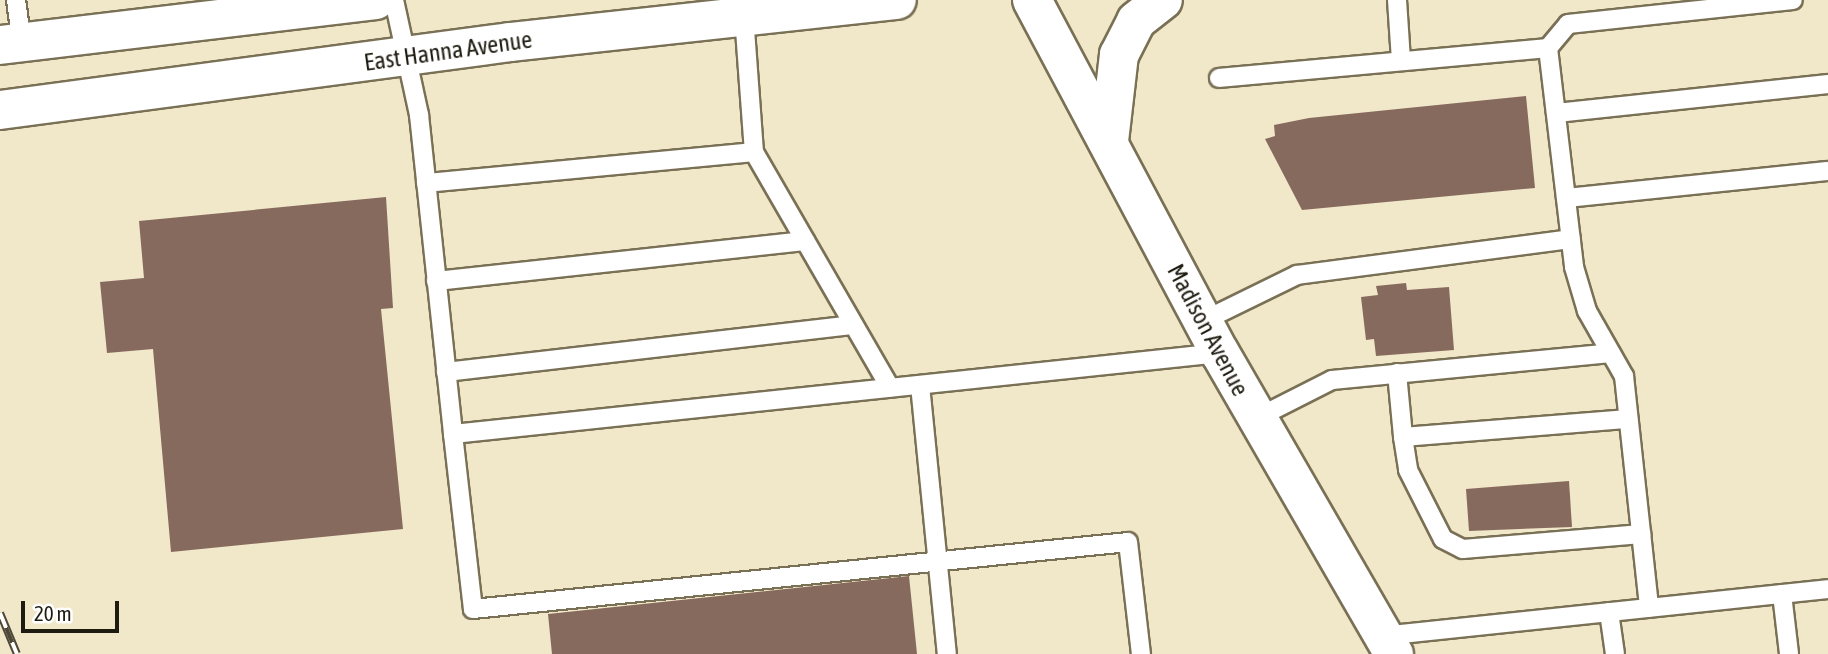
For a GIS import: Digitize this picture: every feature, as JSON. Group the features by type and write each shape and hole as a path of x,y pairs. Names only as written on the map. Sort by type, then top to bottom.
{"main road":[{"path":"11,44 375,0"},
{"name":"East Hanna Avenue","path":"0,110 404,56 897,0"},
{"name":"Madison Avenue","path":"1032,0 1211,337 1388,645"},
{"path":"1109,141 1119,55 1136,22 1163,0"}],"lane":[{"path":"11,44 16,0"},
{"path":"394,0 426,183 473,609 937,559 1128,542 1141,654"},
{"path":"1397,0 1401,60"},
{"path":"1219,78 1548,48 1568,24 1793,0"},
{"path":"744,16 754,152 890,388"},
{"path":"1548,48 1571,239 1587,311 1624,376 1649,608"},
{"path":"1556,113 1828,84"},
{"path":"426,183 754,152"},
{"path":"1566,198 1828,171"},
{"path":"453,434 920,385 1211,337 1297,275 1571,239"},
{"path":"436,281 805,241"},
{"path":"446,372 853,325"},
{"path":"1257,418 1332,380 1611,353"},
{"path":"1397,373 1408,470 1443,538 1463,549 1641,534"},
{"path":"920,385 947,654"},
{"path":"1404,437 1628,419"},
{"path":"1388,645 1609,612 1828,589"},
{"path":"1782,594 1789,654"},
{"path":"1609,612 1615,654"}],"building":[{"path":"1526,96 1535,188 1302,210 1265,139 1275,136 1274,125 1309,118"},
{"path":"386,197 393,308 381,309 403,529 171,552 153,349 107,353 100,282 144,278 139,221"},
{"path":"1406,283 1407,290 1449,287 1454,350 1376,356 1374,339 1366,340 1361,297 1378,295 1376,286"},
{"path":"1569,481 1572,527 1469,531 1466,489"},
{"path":"909,576 917,654 552,654 548,614"}],"railway":[{"path":"0,613 17,654"}]}
